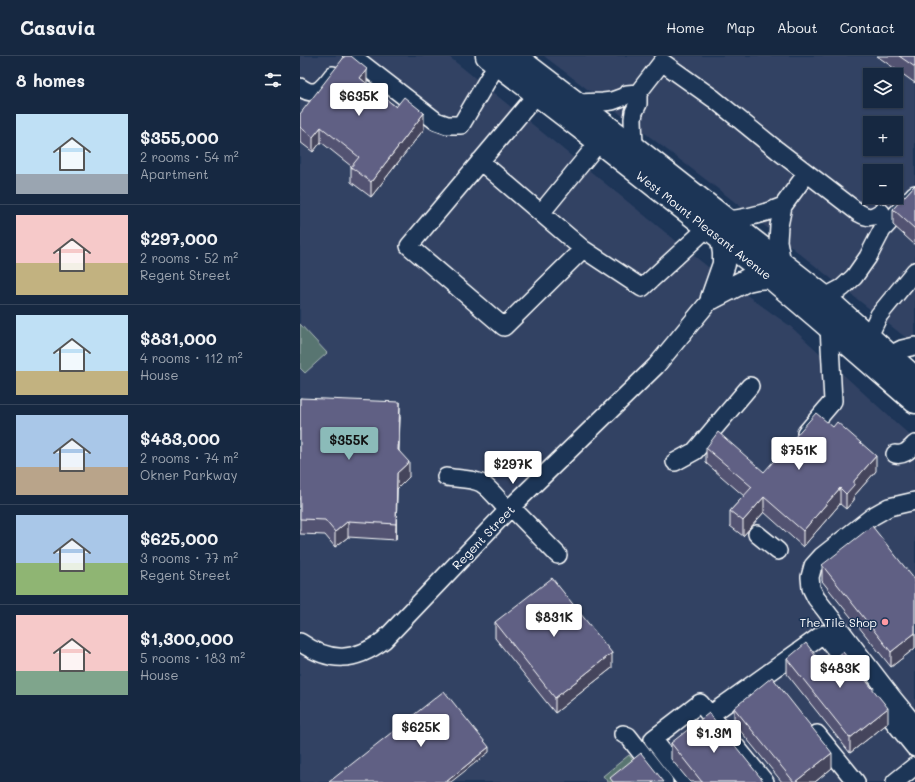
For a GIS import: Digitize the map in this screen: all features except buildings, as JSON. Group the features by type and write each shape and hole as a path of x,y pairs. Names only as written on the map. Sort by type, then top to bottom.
{"main road":[{"name":"West Mount Pleasant Avenue","path":"500,59 536,94 599,142 776,270 825,297 915,378"},
{"name":"West Mount Pleasant Avenue","path":"500,59 576,103 634,147 719,229"},
{"path":"712,298 724,264 724,253 719,229"},
{"name":"West Mount Pleasant Avenue","path":"776,270 829,327 915,402"},
{"path":"712,298 747,280 776,270"}],"street":[{"path":"300,87 312,93 318,92 324,87 337,69 343,56"},
{"path":"352,56 436,121 447,125 460,125 500,59"},
{"path":"634,147 633,119 634,112 638,104 638,93 658,59 714,99 745,125 863,215 866,217 874,217 881,212"},
{"path":"576,103 612,101 623,98 627,94 638,93"},
{"path":"536,94 409,246 504,327 583,249"},
{"path":"541,213 599,142"},
{"path":"480,161 583,249 642,288 719,229 784,206"},
{"path":"776,270 779,226 784,206 807,173"},
{"path":"825,297 842,288 854,277 868,256 882,230 915,194"},
{"path":"869,336 879,315 915,271"},
{"name":"Regent Street","path":"300,642 311,650 323,655 349,657 362,654 384,640 510,508 656,366 712,298"},
{"path":"806,433 834,401 829,327"},
{"path":"890,355 902,349 915,346"},
{"path":"675,462 695,451 750,386"},
{"path":"895,454 903,454 915,444"},
{"path":"446,478 472,480 481,484 510,508 558,555"},
{"path":"915,501 889,507 873,516 822,556 813,566 810,577 811,588 816,598 915,725"},
{"path":"841,560 859,545 862,524"},
{"path":"756,534 778,551"},
{"path":"710,715 773,680 823,634 915,748"},
{"path":"686,782 653,739 700,703 765,782"},
{"path":"808,723 852,777"},
{"path":"623,734 628,736 664,782"},
{"path":"895,782 915,766"}],"shaded area":[{"path":"300,56 448,56 713,271 790,326 915,440 915,782 300,782"},
{"path":"544,56 915,56 915,345 722,192"}],"green space":[{"path":"300,324 327,353 305,373 300,368"},
{"path":"629,755 640,769 624,782 608,782 603,776"}],"place":[{"name":"The Tile Shop","path":"885,622"}]}
